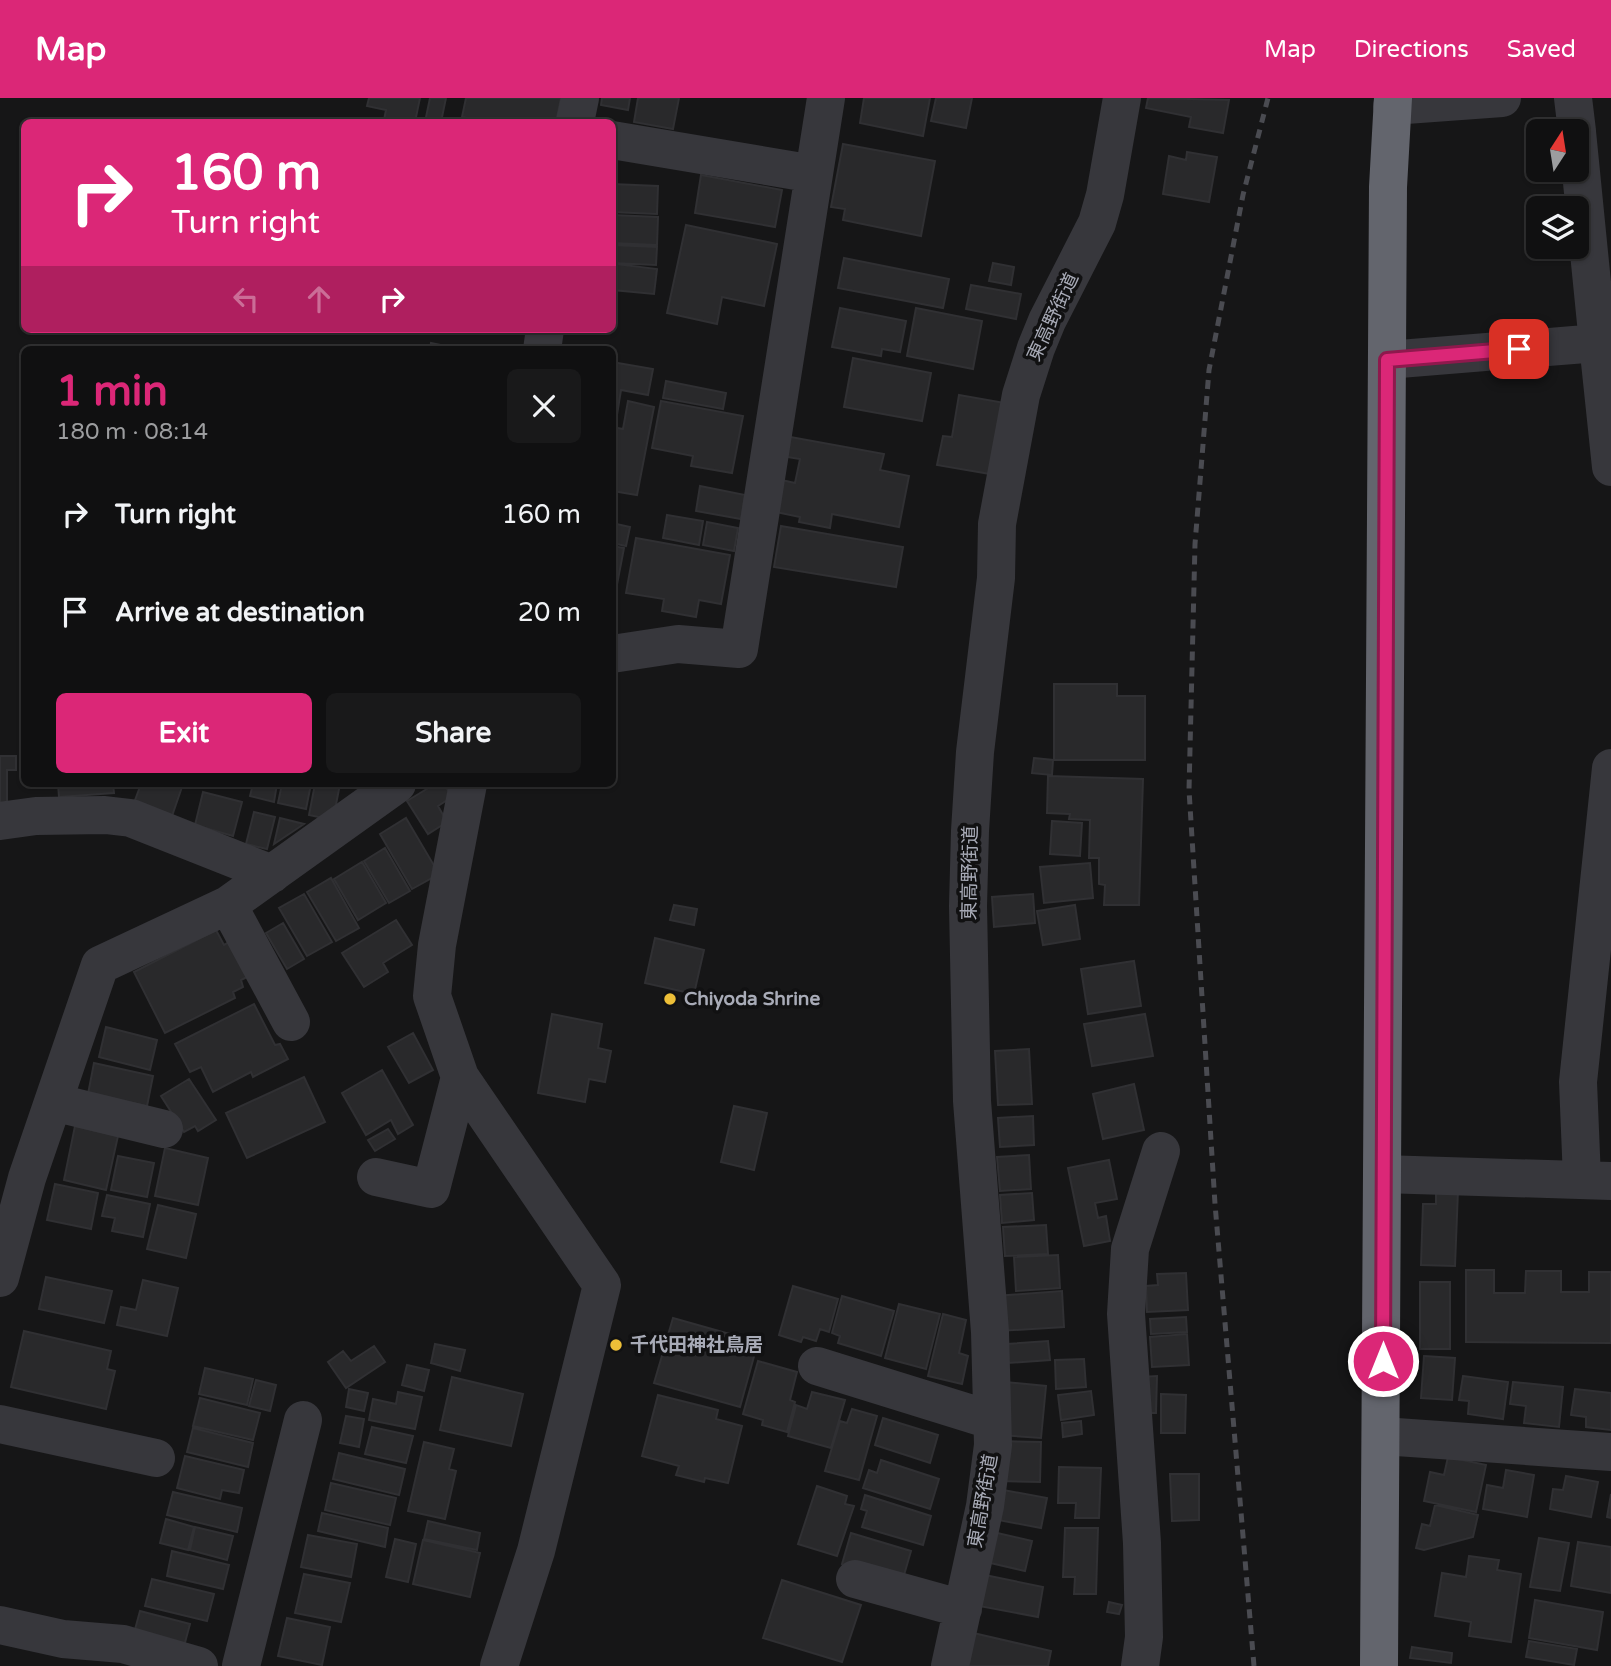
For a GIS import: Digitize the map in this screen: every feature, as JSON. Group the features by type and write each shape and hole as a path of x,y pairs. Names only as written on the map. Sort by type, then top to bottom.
{"highway":[{"path":"1380,1666 1388,187 1393,102"}],"street":[{"path":"576,119 580,98"},
{"path":"616,653 678,644 739,649 826,98"},
{"name":"東高野街道","path":"950,1666 985,1506 993,1445 990,1332 972,1101 968,906 975,752 996,578 997,524 1021,395 1047,321 1097,223 1105,195 1122,98"},
{"path":"1393,102 1502,98"},
{"path":"1573,98 1575,119"},
{"path":"616,141 814,174"},
{"path":"1582,182 1611,467"},
{"path":"1387,360 1598,343"},
{"path":"1382,1174 1597,1180 1578,1082 1611,768"},
{"path":"0,1278 27,1178 100,965 228,905 393,787"},
{"path":"467,787 437,946 432,996 460,1077 602,1285 536,1551 499,1666"},
{"path":"24,807 131,818 272,874"},
{"path":"228,905 291,1022"},
{"path":"376,1177 431,1189 460,1077"},
{"path":"53,1102 164,1129"},
{"path":"1140,1666 1144,1637 1142,1543 1126,1314 1127,1279 1130,1249 1161,1151"},
{"path":"817,1366 991,1420"},
{"path":"238,1665 303,1420"},
{"path":"0,1424 156,1458"},
{"path":"1382,1436 1611,1452"},
{"path":"855,1579 963,1609"},
{"path":"0,1625 63,1639 123,1644 199,1666"}],"building":[{"path":"369,98 420,98 416,119 384,119 386,110 367,106"},
{"path":"430,98 446,98 442,119 426,119"},
{"path":"466,98 561,98 557,119 462,117"},
{"path":"602,98 630,98 628,110 601,105"},
{"path":"638,98 679,98 673,129 634,122"},
{"path":"864,98 930,98 923,136 860,123"},
{"path":"936,98 972,98 966,128 931,121"},
{"path":"1148,98 1229,100 1223,133 1189,127 1191,117 1146,108"},
{"path":"843,144 935,161 921,236 843,220 845,209 831,207"},
{"path":"1187,152 1217,157 1209,202 1163,194 1169,156 1186,160"},
{"path":"701,175 782,190 775,227 695,213"},
{"path":"616,184 658,186 657,214 616,212"},
{"path":"616,215 658,217 657,245 616,243"},
{"path":"686,225 777,244 764,306 722,297 717,324 667,313"},
{"path":"616,245 657,247 656,265 616,263"},
{"path":"844,258 949,279 943,308 838,288"},
{"path":"993,263 1014,267 1011,285 989,281"},
{"path":"616,264 657,269 654,294 616,290"},
{"path":"971,285 1021,294 1016,319 966,309"},
{"path":"840,308 906,321 900,352 882,349 881,356 832,347"},
{"path":"916,308 982,321 973,369 907,356"},
{"path":"853,358 931,373 922,421 844,407"},
{"path":"616,363 653,369 648,395 621,390 616,421"},
{"path":"666,381 726,393 723,409 663,398"},
{"path":"959,395 1005,403 996,475 937,465 943,436 952,437"},
{"path":"628,401 654,407 637,495 616,492 616,428 623,429"},
{"path":"661,401 743,416 732,473 691,466 693,456 652,448"},
{"path":"785,436 884,454 880,470 909,476 899,527 832,514 830,528 799,522 800,517 771,511 777,479 795,483 800,459 781,456"},
{"path":"700,486 745,495 741,519 696,511"},
{"path":"667,515 703,521 699,545 663,538"},
{"path":"707,522 738,528 734,551 703,545"},
{"path":"616,524 630,527 626,546 616,544"},
{"path":"781,526 903,547 896,587 774,567"},
{"path":"636,538 730,555 721,604 699,600 696,617 662,611 664,599 626,593"},
{"path":"616,547 624,548 616,590"},
{"path":"1054,684 1117,684 1117,696 1145,696 1145,760 1054,760"},
{"path":"0,756 16,756 16,770 7,770 7,806 0,806"},
{"path":"1034,758 1053,760 1052,775 1032,773"},
{"path":"1048,776 1143,779 1139,905 1104,905 1105,885 1099,884 1099,858 1089,858 1090,820 1069,819 1070,814 1047,813"},
{"path":"58,787 113,787 114,793 59,797"},
{"path":"140,787 182,787 172,816 134,803"},
{"path":"252,787 276,787 274,802 250,796"},
{"path":"281,787 310,787 306,809 278,803"},
{"path":"314,787 339,787 333,820 309,815"},
{"path":"430,787 446,787 452,797 438,806 447,822 428,834 407,801"},
{"path":"203,792 242,802 233,836 195,825"},
{"path":"254,812 275,817 267,849 246,844"},
{"path":"280,818 304,824 274,844"},
{"path":"406,818 439,874 412,889 380,834"},
{"path":"1052,821 1082,823 1080,856 1050,854"},
{"path":"385,848 410,891 389,903 364,861"},
{"path":"362,862 386,903 358,920 334,879"},
{"path":"1090,863 1093,898 1044,903 1040,867"},
{"path":"331,878 359,928 336,941 307,892"},
{"path":"304,894 332,942 307,956 279,908"},
{"path":"1033,894 1035,923 994,927 992,897"},
{"path":"674,905 697,909 694,925 670,920"},
{"path":"1075,905 1080,939 1043,945 1037,911"},
{"path":"396,920 412,945 383,963 388,972 364,987 342,953"},
{"path":"283,923 304,959 287,969 266,933"},
{"path":"216,930 224,945 229,942 247,977 241,980 243,987 233,992 235,998 165,1033 134,972"},
{"path":"655,938 704,950 694,994 645,983"},
{"path":"1134,961 1141,1006 1088,1014 1081,969"},
{"path":"254,1004 275,1045 280,1044 288,1059 253,1077 251,1072 213,1092 201,1067 190,1072 175,1044"},
{"path":"552,1014 602,1024 598,1048 611,1051 605,1082 589,1079 585,1102 538,1093"},
{"path":"1145,1014 1153,1056 1092,1066 1084,1024"},
{"path":"106,1027 157,1040 150,1070 99,1057"},
{"path":"413,1033 433,1070 409,1083 388,1047"},
{"path":"1029,1049 1032,1104 998,1105 995,1051"},
{"path":"94,1063 153,1076 147,1106 88,1094"},
{"path":"382,1070 413,1125 398,1134 391,1120 366,1135 342,1093"},
{"path":"304,1077 325,1122 247,1158 226,1113"},
{"path":"189,1079 216,1120 198,1131 195,1126 184,1132 161,1096"},
{"path":"1134,1084 1144,1130 1103,1139 1093,1094"},
{"path":"734,1106 767,1113 754,1170 721,1162"},
{"path":"1033,1116 1034,1145 1000,1147 998,1118"},
{"path":"75,1126 118,1136 106,1190 64,1180"},
{"path":"388,1129 395,1139 375,1151 368,1140"},
{"path":"165,1148 208,1158 198,1205 155,1196"},
{"path":"1029,1155 1031,1189 1000,1191 997,1157"},
{"path":"118,1156 154,1163 147,1197 111,1190"},
{"path":"1109,1160 1117,1199 1095,1203 1098,1218 1106,1216 1110,1241 1084,1246 1068,1168"},
{"path":"55,1184 98,1193 91,1229 47,1220"},
{"path":"1436,1190 1458,1190 1455,1266 1421,1265 1423,1204 1436,1204"},
{"path":"1032,1193 1034,1220 1002,1223 1000,1195"},
{"path":"107,1195 150,1204 143,1237 112,1231 115,1218 102,1216"},
{"path":"158,1205 196,1214 186,1258 147,1249"},
{"path":"1046,1225 1048,1254 1005,1256 1003,1227"},
{"path":"1058,1255 1060,1288 1016,1291 1014,1257"},
{"path":"1466,1270 1494,1270 1494,1293 1525,1293 1526,1271 1561,1271 1561,1292 1589,1292 1589,1272 1611,1272 1611,1343 1466,1342"},
{"path":"1186,1273 1188,1310 1147,1312 1146,1286 1158,1285 1157,1274"},
{"path":"46,1277 112,1291 104,1323 39,1309"},
{"path":"143,1280 178,1288 167,1336 117,1325 121,1307 136,1310"},
{"path":"1420,1282 1450,1282 1450,1349 1420,1349"},
{"path":"793,1286 838,1299 829,1332 820,1329 816,1341 803,1337 801,1342 779,1335"},
{"path":"1062,1291 1064,1327 998,1331 996,1296"},
{"path":"842,1296 894,1311 881,1356 838,1343 840,1336 832,1333"},
{"path":"899,1304 940,1314 926,1369 885,1358"},
{"path":"943,1314 966,1320 959,1353 968,1356 962,1384 928,1376"},
{"path":"1186,1317 1187,1332 1151,1334 1150,1319"},
{"path":"673,1318 758,1342 740,1407 654,1383"},
{"path":"24,1331 111,1351 107,1369 115,1371 106,1409 11,1387"},
{"path":"1187,1334 1189,1365 1152,1367 1150,1337"},
{"path":"1048,1341 1050,1360 1008,1363 1007,1344"},
{"path":"435,1344 465,1350 460,1371 431,1363"},
{"path":"374,1346 385,1362 346,1388 328,1362 343,1351 351,1361"},
{"path":"1424,1356 1455,1358 1452,1400 1421,1398"},
{"path":"1084,1359 1086,1387 1056,1389 1055,1360"},
{"path":"758,1361 797,1372 790,1400 795,1402 787,1432 762,1425 763,1420 743,1414"},
{"path":"407,1365 429,1370 424,1391 402,1385"},
{"path":"205,1368 253,1379 247,1405 199,1394"},
{"path":"1157,1376 1156,1413 1140,1413 1141,1377"},
{"path":"1463,1376 1508,1382 1503,1419 1468,1414 1469,1401 1459,1400"},
{"path":"452,1377 523,1394 511,1446 440,1430"},
{"path":"256,1380 276,1385 270,1411 249,1406"},
{"path":"1005,1382 1046,1386 1041,1438 1000,1435"},
{"path":"1513,1382 1563,1387 1559,1427 1524,1423 1526,1406 1510,1404"},
{"path":"349,1389 368,1393 364,1411 346,1407"},
{"path":"1575,1389 1611,1393 1611,1430 1586,1427 1586,1417 1571,1415"},
{"path":"1091,1391 1094,1415 1061,1420 1058,1395"},
{"path":"398,1392 422,1397 415,1429 369,1420 373,1399 396,1404"},
{"path":"812,1392 845,1400 831,1448 788,1436 796,1405 807,1409"},
{"path":"1161,1394 1186,1395 1185,1433 1161,1433"},
{"path":"658,1395 718,1410 716,1419 742,1426 728,1483 705,1478 704,1482 676,1475 679,1466 642,1456"},
{"path":"200,1398 260,1413 253,1440 193,1426"},
{"path":"852,1409 877,1416 859,1480 825,1471 840,1421 847,1423"},
{"path":"346,1416 364,1419 359,1447 340,1443"},
{"path":"883,1418 938,1435 930,1463 875,1445"},
{"path":"1081,1421 1082,1434 1063,1437 1062,1423"},
{"path":"372,1427 413,1436 406,1463 365,1454"},
{"path":"193,1428 253,1443 248,1467 187,1452"},
{"path":"999,1441 1041,1442 1040,1482 998,1481"},
{"path":"424,1442 454,1449 449,1469 456,1471 445,1519 408,1511"},
{"path":"339,1453 405,1469 399,1495 333,1479"},
{"path":"185,1456 244,1470 239,1493 222,1490 220,1499 177,1488"},
{"path":"1448,1457 1486,1465 1476,1512 1424,1501 1430,1472 1444,1475"},
{"path":"881,1460 939,1479 930,1509 863,1488 869,1470 877,1473"},
{"path":"1059,1467 1101,1468 1099,1518 1075,1518 1076,1503 1058,1503"},
{"path":"1506,1470 1534,1475 1527,1517 1483,1509 1487,1485 1503,1488"},
{"path":"1170,1474 1199,1474 1199,1520 1172,1521"},
{"path":"1566,1476 1598,1482 1591,1517 1550,1509 1553,1489 1563,1490"},
{"path":"331,1483 396,1498 390,1525 325,1510"},
{"path":"817,1486 847,1496 845,1504 854,1506 837,1556 798,1544"},
{"path":"998,1489 1047,1498 1041,1528 993,1519"},
{"path":"173,1492 242,1508 237,1532 167,1515"},
{"path":"1611,1494 1611,1518 1607,1517"},
{"path":"865,1495 931,1516 923,1545 862,1527 867,1511 861,1509"},
{"path":"1435,1505 1478,1515 1473,1537 1424,1550 1416,1548 1422,1524 1430,1526"},
{"path":"322,1513 388,1528 385,1547 318,1531"},
{"path":"166,1519 194,1527 188,1550 160,1543"},
{"path":"428,1521 480,1533 477,1550 424,1539"},
{"path":"195,1527 233,1536 227,1560 190,1550"},
{"path":"1065,1528 1098,1528 1096,1594 1074,1594 1075,1577 1063,1577"},
{"path":"993,1532 1032,1541 1025,1571 986,1562"},
{"path":"851,1533 911,1551 902,1582 842,1564"},
{"path":"308,1535 357,1544 351,1577 301,1567"},
{"path":"1539,1538 1569,1543 1560,1591 1530,1587"},
{"path":"395,1539 416,1544 408,1582 386,1577"},
{"path":"423,1540 480,1553 470,1597 413,1584"},
{"path":"1578,1542 1611,1547 1611,1593 1571,1586"},
{"path":"172,1551 229,1565 223,1589 167,1576"},
{"path":"1469,1556 1499,1560 1497,1570 1521,1574 1511,1642 1469,1636 1471,1622 1435,1616 1442,1573 1466,1577"},
{"path":"304,1574 350,1583 341,1622 295,1613"},
{"path":"980,1574 1043,1587 1038,1617 974,1605"},
{"path":"152,1579 214,1594 207,1621 145,1606"},
{"path":"782,1580 861,1605 842,1662 763,1638"},
{"path":"1535,1600 1603,1612 1597,1650 1529,1638"},
{"path":"1109,1602 1122,1605 1119,1614 1107,1612"},
{"path":"140,1611 190,1624 183,1650 133,1637"},
{"path":"287,1618 330,1627 322,1665 278,1656"},
{"path":"969,1632 1051,1651 1048,1666 961,1666"},
{"path":"1529,1641 1577,1649 1574,1665 1526,1657"},
{"path":"1412,1647 1452,1653 1451,1663 1410,1658"}],"railway":[{"path":"1254,1666 1215,1204 1189,790 1195,544 1209,370 1243,195 1268,98"}],"place":[{"name":"Chiyoda Shrine","path":"670,999"},
{"name":"千代田神社鳥居","path":"616,1345"}],"route":[{"path":"1383,1361 1387,360 1519,349"}]}
